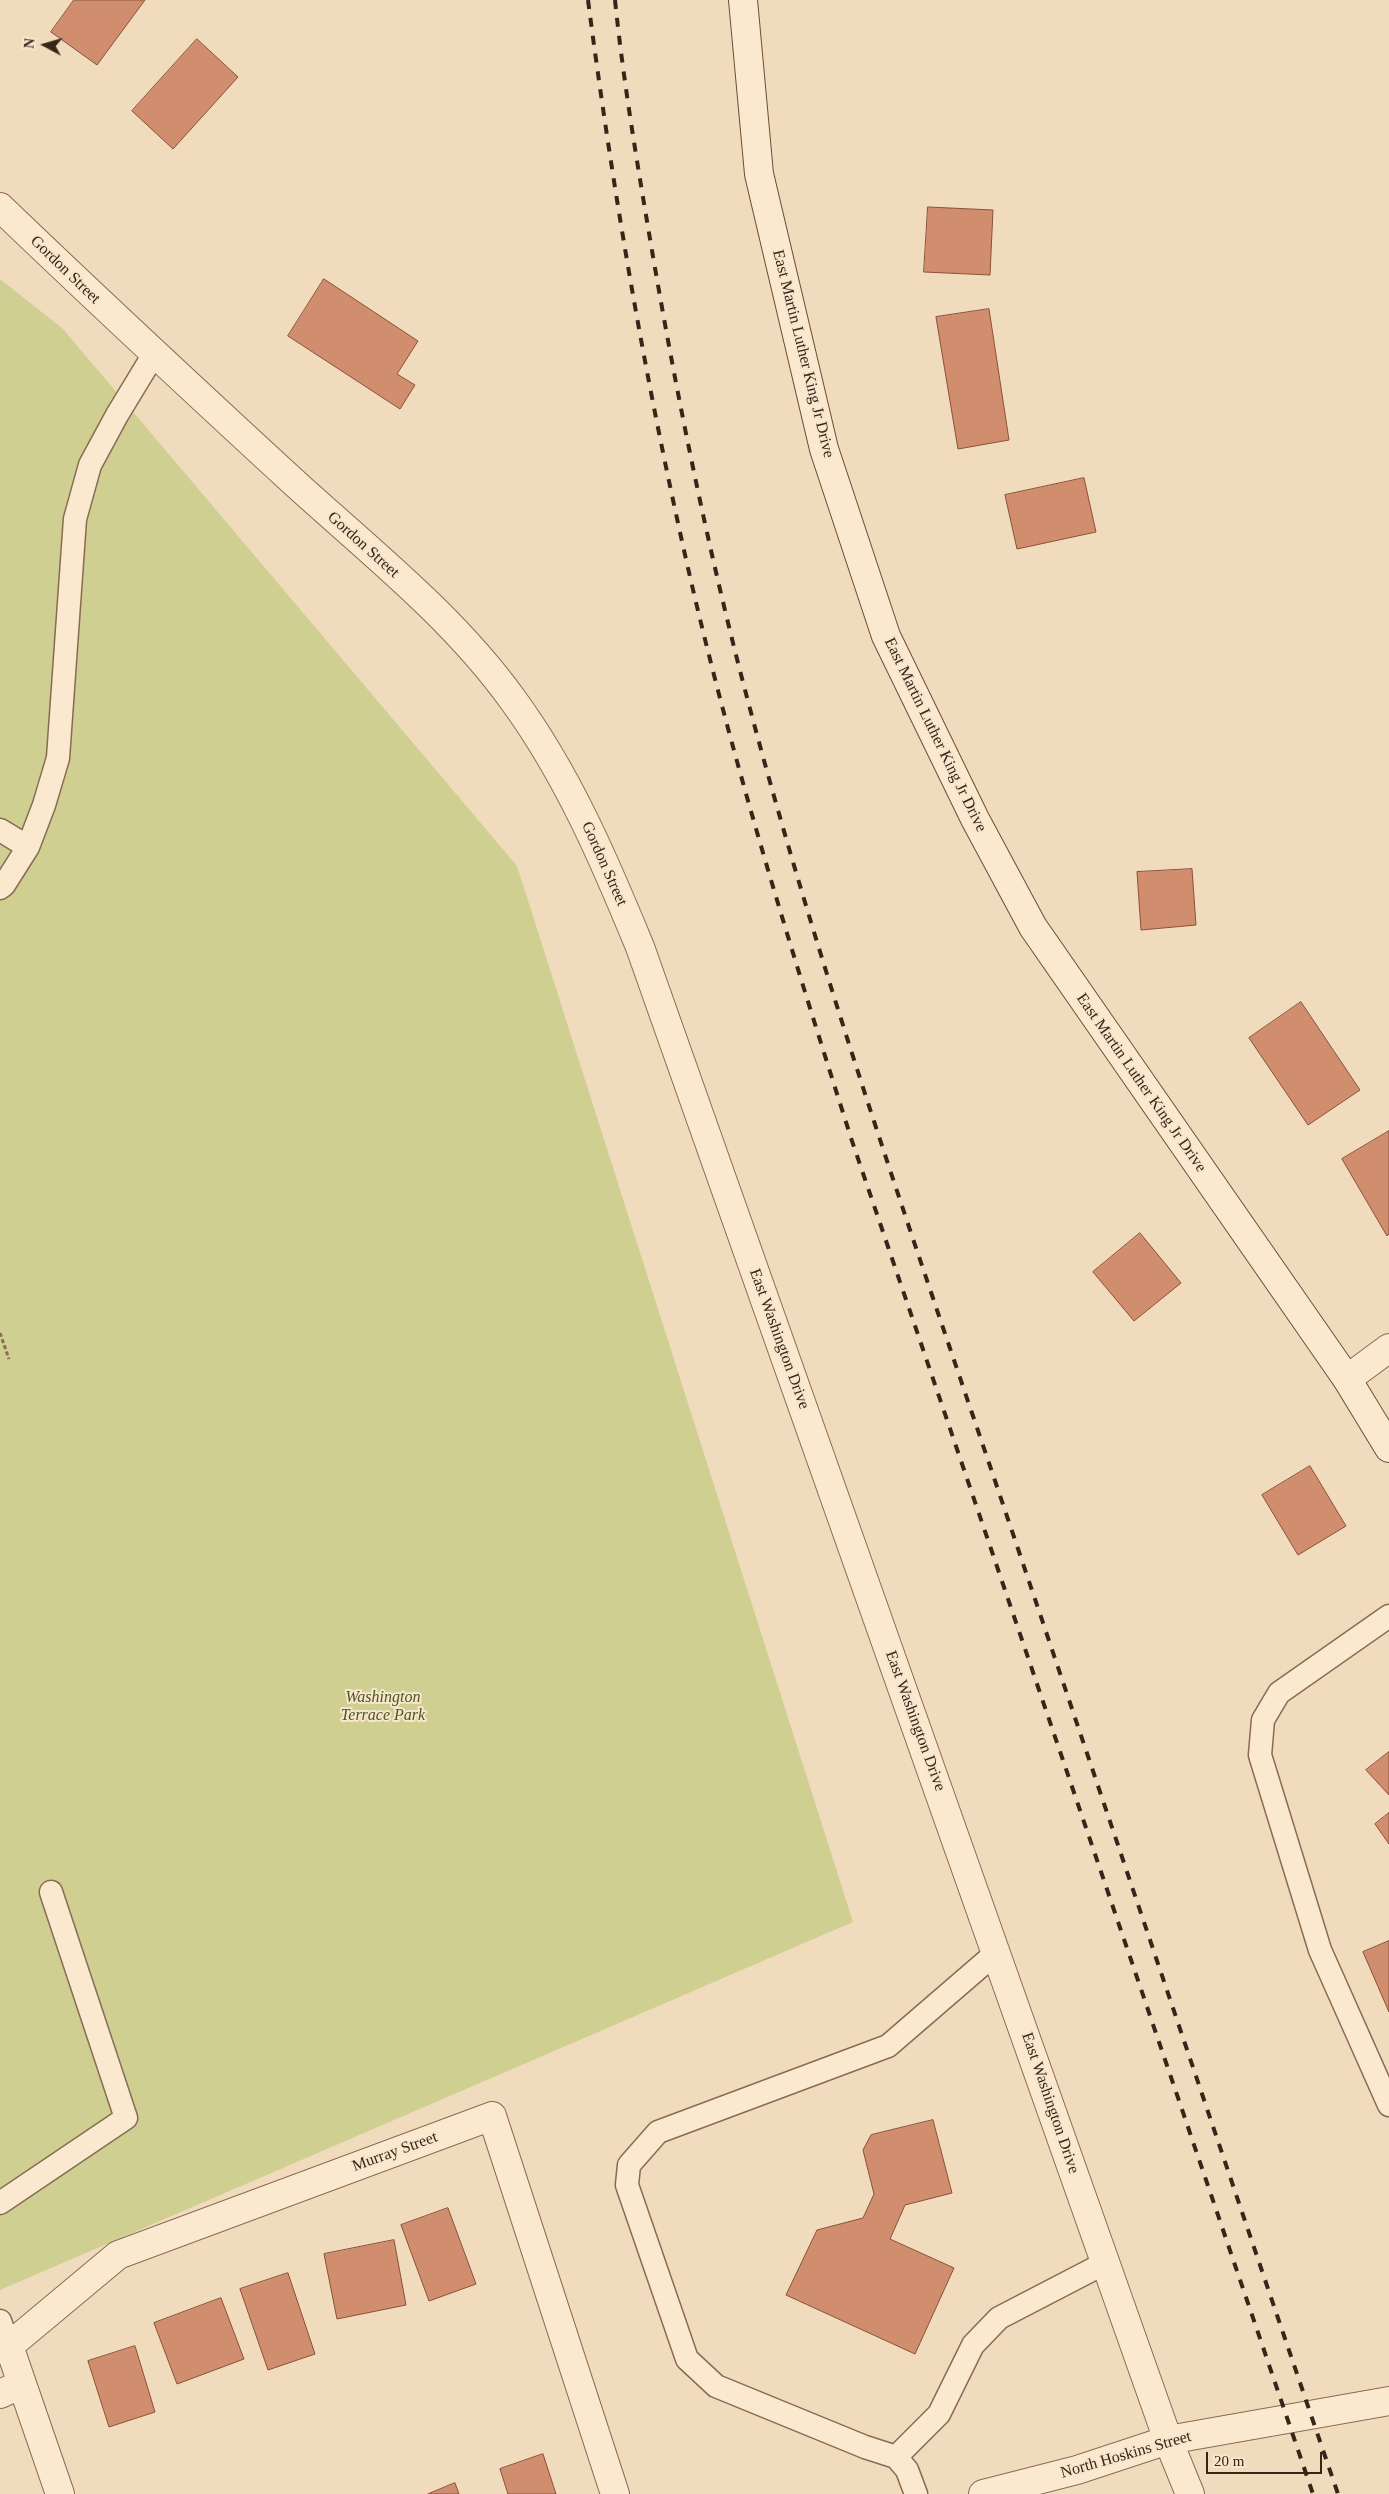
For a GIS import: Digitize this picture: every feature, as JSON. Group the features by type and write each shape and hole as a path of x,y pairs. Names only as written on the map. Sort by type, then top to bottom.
{"street":[{"name":"East Martin Luther King Jr Drive","path":"743,0 759,174 824,449 886,636 975,819 1033,927 1347,1379 1389,1448"},
{"name":"Gordon Street","path":"0,207 154,354 397,576 462,638 508,692 546,750 598,846 640,947"},
{"name":"East Washington Drive","path":"640,947 1105,2263 1168,2440 1190,2494"},
{"path":"1347,1379 1389,1348"},
{"name":"East Martin Luther King Jr Drive","path":"1347,1379 1389,1426"},
{"name":"Murray Street","path":"60,2494 11,2389 4,2334 118,2255 492,2116 615,2494"},
{"name":"North Hoskins Street","path":"984,2494 1077,2470 1168,2440 1389,2401"}],"lane":[{"path":"0,888 4,885 28,846 44,805 58,758 75,518 90,465 117,415 154,354"},
{"path":"0,830 28,846"},
{"path":"1389,1616 1279,1693 1263,1720 1260,1756 1320,1950 1389,2105"},
{"path":"0,2203 126,2118 51,1892"},
{"path":"916,2494 907,2470 896,2458 716,2386 687,2359 627,2184 629,2165 658,2132 888,2046 996,1952"},
{"path":"896,2458 940,2414 973,2344 999,2318 1105,2263"}],"path":[{"path":"0,1333 8,1359"}],"green space":[{"name":"Washington Terrace Park","path":"0,279 63,329 517,866 853,1922 0,2290"}],"building":[{"path":"74,0 145,0 97,65 51,32"},
{"path":"197,39 238,77 173,149 132,111"},
{"path":"928,207 993,210 990,275 924,272"},
{"path":"324,279 418,341 397,374 415,385 400,409 288,336"},
{"path":"989,309 1009,440 958,449 936,317"},
{"path":"1084,478 1096,532 1017,549 1005,495"},
{"path":"1192,869 1196,925 1141,930 1137,872"},
{"path":"1301,1002 1360,1090 1308,1125 1249,1038"},
{"path":"1389,1131 1389,1234 1387,1236 1342,1159"},
{"path":"1140,1233 1181,1283 1134,1321 1093,1272"},
{"path":"1310,1466 1346,1526 1298,1555 1262,1495"},
{"path":"1389,1752 1389,1795 1366,1770"},
{"path":"1389,1813 1389,1844 1375,1824"},
{"path":"1389,1941 1389,2012 1363,1952"},
{"path":"933,2120 952,2193 905,2205 890,2239 954,2268 915,2354 786,2295 817,2230 863,2218 874,2194 863,2150 871,2135"},
{"path":"448,2208 476,2284 429,2301 401,2225"},
{"path":"394,2240 406,2305 337,2319 324,2254"},
{"path":"288,2273 315,2354 268,2370 240,2289"},
{"path":"221,2298 244,2359 177,2384 154,2323"},
{"path":"135,2346 155,2412 109,2427 88,2361"},
{"path":"543,2454 556,2494 508,2494 500,2469"},
{"path":"455,2483 459,2494 428,2494"}],"railway":[{"path":"588,0 606,132 627,263 664,458 715,679 780,911 852,1141 1313,2494"},
{"path":"615,0 639,175 688,445 736,655 792,860 888,1164 1338,2494"}]}
